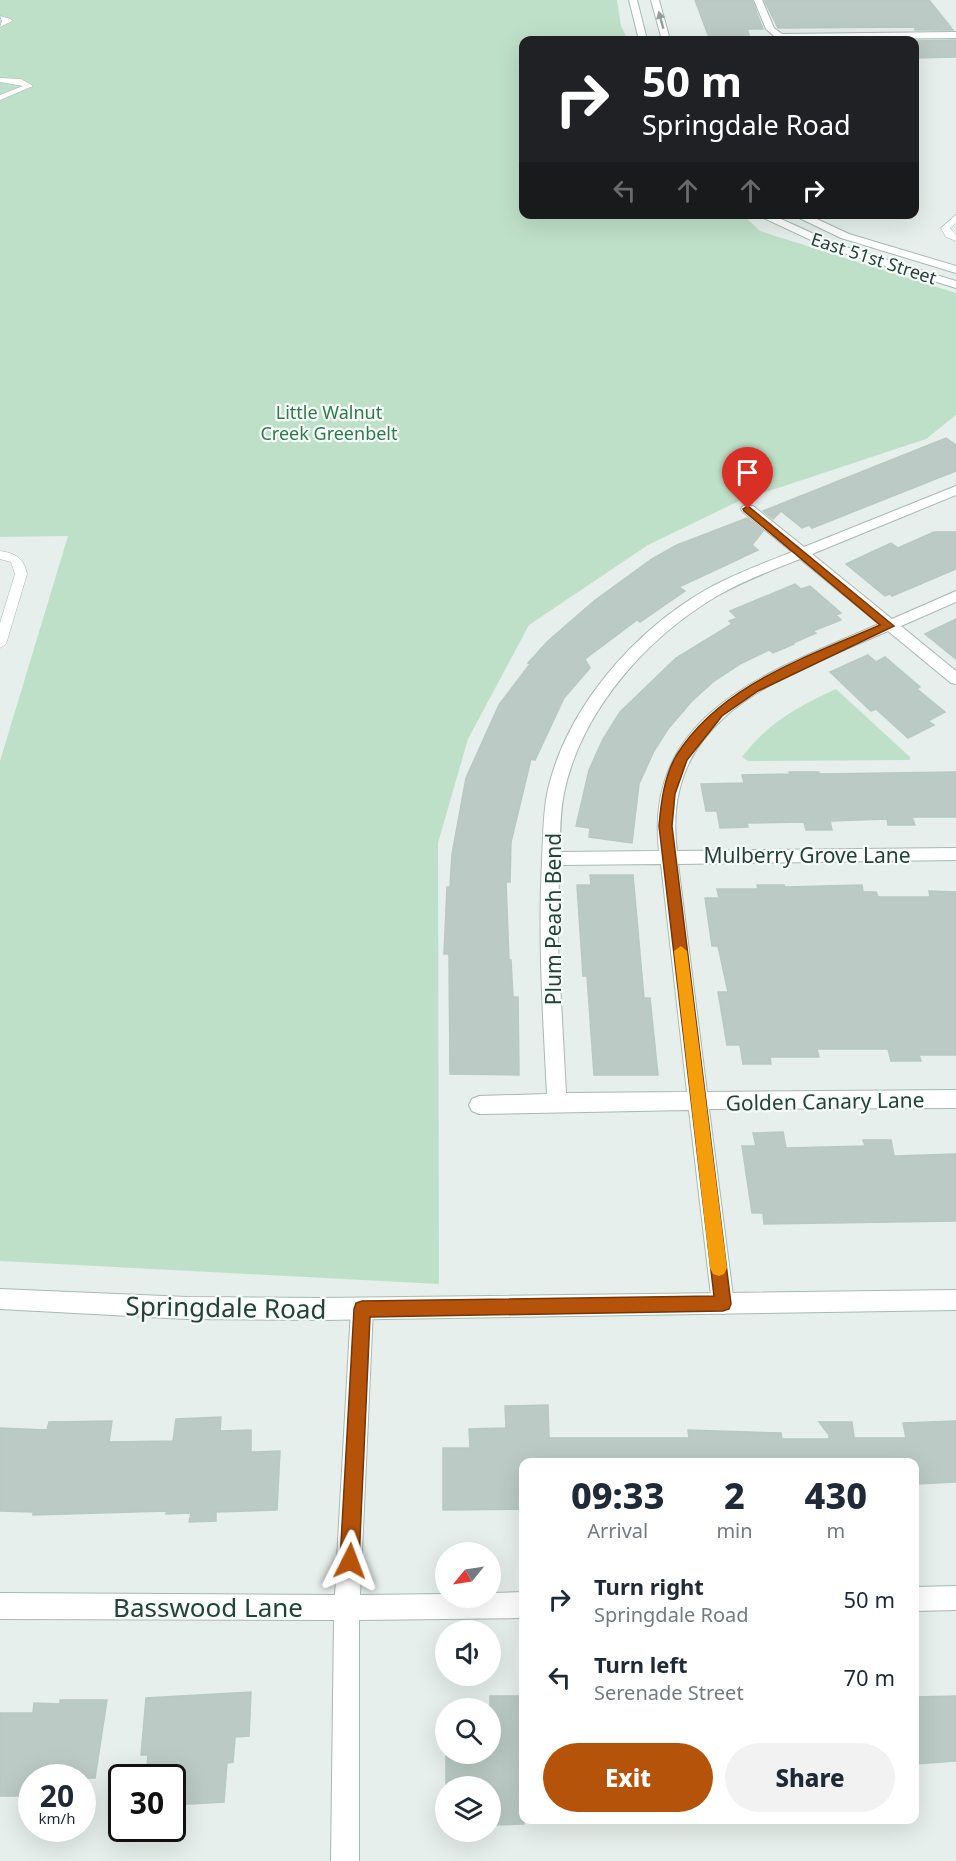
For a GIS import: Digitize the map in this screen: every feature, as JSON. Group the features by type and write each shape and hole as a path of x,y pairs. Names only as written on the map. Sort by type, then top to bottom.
{"street":[{"path":"633,0 642,36"},
{"path":"655,0 665,36"},
{"path":"758,0 774,36"},
{"path":"919,36 956,35"},
{"name":"East 51st Street","path":"771,219 832,246 956,285"},
{"name":"East 51st Street","path":"807,219 844,236 956,270"},
{"name":"Plum Peach Bend","path":"557,1102 549,927 550,859 557,785 583,724 610,681 629,658 688,608 726,585 956,490"},
{"path":"748,509 888,626 956,679"},
{"path":"723,1304 665,826 668,794 674,775 681,758 717,714 764,683 956,596"},
{"name":"Mulberry Grove Lane","path":"550,859 956,854"},
{"name":"Golden Canary Lane","path":"479,1104 956,1099"},
{"name":"Springdale Road","path":"0,1299 187,1308 362,1309 956,1300"},
{"path":"345,1861 347,1608 362,1309"},
{"path":"919,1599 956,1598"},
{"name":"Basswood Lane","path":"0,1606 347,1608 519,1605"}],"lane":[{"path":"0,18 8,21 0,25"},
{"path":"0,80 18,81 29,86 0,98"},
{"path":"956,218 945,228 949,235 956,238"},
{"path":"0,555 16,559 21,566 21,574 0,644"}],"green space":[{"name":"Little Walnut Creek Greenbelt","path":"0,0 617,0 621,26 626,36 519,36 519,219 747,219 760,231 956,293 956,415 926,439 739,501 648,545 529,625 468,739 438,843 439,1284 0,1261 0,761 68,536 0,537"},
{"path":"836,689 910,757 910,760 748,761 742,757 763,734 784,717"}],"building":[{"path":"695,0 752,0 763,29 747,29 749,35 745,36 708,36"},
{"path":"764,0 929,0 953,30 915,30 915,27 778,28"},
{"path":"956,40 956,57 919,58 919,41"},
{"path":"946,438 956,445 956,471 812,528 809,525 802,528 781,511 773,519 763,511"},
{"path":"747,518 763,531 752,545 758,550 679,587 685,591 640,622 637,620 585,659 590,668 564,698 535,760 531,759 511,842 510,882 506,882 509,960 511,960 513,997 518,997 519,1075 450,1074 449,954 444,954 447,887 450,887 452,854 466,778 499,705 530,664 528,663 548,641 594,601 652,559 677,545"},
{"path":"934,532 956,532 956,569 892,596 890,594 885,596 846,564 891,543 898,548"},
{"path":"795,584 801,589 810,586 841,613 836,615 841,620 813,631 816,633 794,644 773,653 769,650 740,664 714,681 691,702 668,729 654,751 639,784 632,843 589,837 590,828 576,826 589,770 603,739 620,712 676,658 732,624 729,621 737,618 730,611"},
{"path":"956,619 956,659 925,634"},
{"path":"868,655 876,662 885,657 920,687 917,689 945,712 928,721 934,725 908,738 876,709 871,711 830,672"},
{"path":"789,772 819,772 819,774 956,772 956,817 912,817 915,825 888,825 887,819 830,821 832,830 806,830 804,822 747,823 748,827 720,828 717,811 706,811 701,784 744,783 742,775 790,774"},
{"path":"590,875 633,875 644,998 650,998 658,1075 594,1075 587,976 583,976 577,885 591,885"},
{"path":"757,885 784,885 785,887 862,885 863,892 876,892 878,897 930,897 929,891 956,892 956,1055 919,1055 921,1061 891,1061 888,1049 817,1049 819,1057 770,1057 771,1064 743,1064 740,1045 727,1045 718,992 728,992 718,946 712,946 705,898 719,898 717,889 758,889"},
{"path":"783,1132 786,1148 865,1146 863,1140 891,1140 894,1156 956,1154 956,1221 764,1224 763,1213 752,1213 742,1146 756,1146 753,1133"},
{"path":"548,1405 549,1438 689,1438 688,1430 781,1433 782,1439 829,1439 829,1435 819,1422 852,1422 854,1438 906,1438 903,1423 956,1421 956,1482 919,1484 919,1458 519,1458 519,1509 443,1510 443,1448 470,1448 469,1429 506,1428 505,1406"},
{"path":"221,1417 220,1431 251,1430 251,1452 280,1451 277,1510 216,1512 216,1521 189,1522 191,1513 166,1514 167,1511 33,1515 33,1512 0,1511 0,1428 47,1430 49,1422 112,1421 109,1442 173,1441 176,1419"},
{"path":"251,1692 249,1736 235,1737 233,1762 227,1763 224,1802 186,1804 186,1764 147,1764 148,1755 141,1755 146,1698"},
{"path":"490,1696 519,1696 519,1824 524,1824 501,1825 501,1776 446,1776 446,1764 501,1764 501,1698 490,1698"},
{"path":"956,1696 956,1761 919,1764 919,1697"},
{"path":"60,1700 107,1700 96,1772 96,1764 18,1764 18,1796 0,1796 0,1713 33,1713 34,1703 60,1704"}],"slow traffic":[{"path":"681,951 719,1268"}],"route":[{"path":"350,1561 362,1309 723,1304 665,826 668,794 681,758 717,714 754,688 803,663 888,626 748,509"}]}
